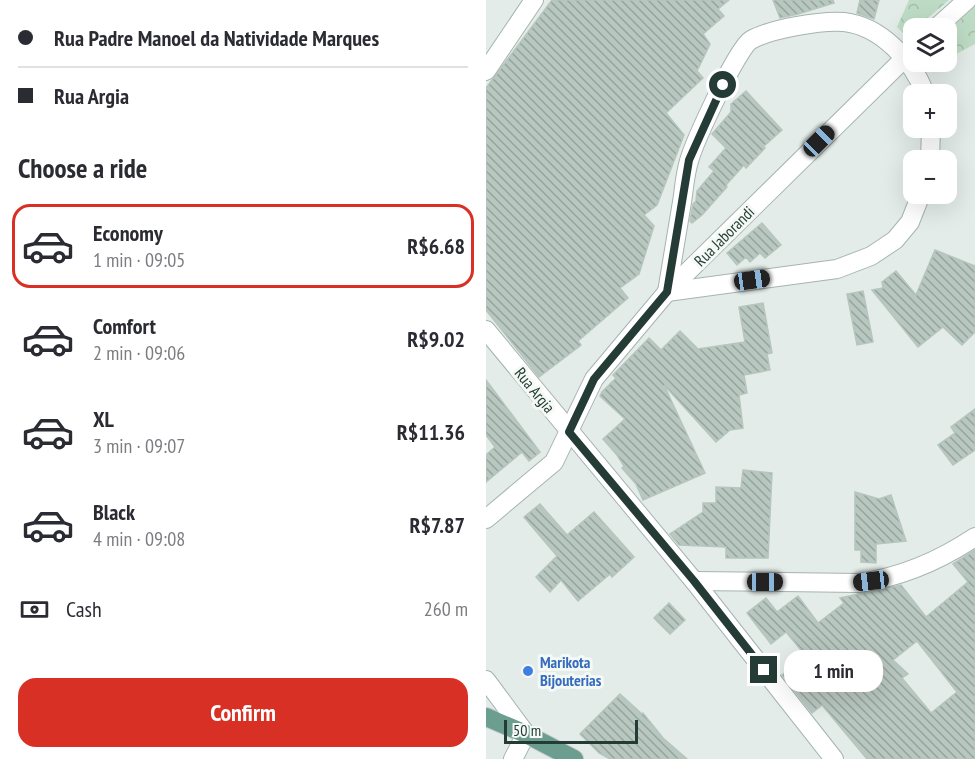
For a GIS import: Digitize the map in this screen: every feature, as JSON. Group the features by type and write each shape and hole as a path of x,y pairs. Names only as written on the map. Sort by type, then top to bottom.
{"main road":[{"path":"486,717 526,734 574,759"}],"street":[{"path":"486,71 534,0"},
{"path":"947,18 967,0"},
{"path":"903,50 854,23 831,21 773,32 749,40 736,57 689,160 667,292 837,268 871,256 895,240 909,222 917,204"},
{"name":"Rua Jaborandi","path":"486,519 554,462 594,379 667,292 903,59"},
{"name":"Rua Argia","path":"486,330 694,581 834,759"},
{"path":"694,581 859,583 883,580 930,563 975,537"},
{"path":"486,680 526,734 513,759"}],"green space":[{"path":"909,0 949,0 928,18 903,18 903,33 897,27"},
{"path":"975,6 975,44 957,54 957,23"}],"building":[{"path":"552,0 729,0 718,9 724,16 703,34 710,44 697,71 703,78 666,113 684,135 657,205 644,215 654,226 639,274 620,288 628,298 578,341 581,345 539,377 486,310 486,88"},
{"path":"773,0 833,0 834,3 780,18"},
{"path":"860,0 879,0 874,19 857,13"},
{"path":"746,91 782,130 763,147 765,148 746,168 744,165 702,215 692,223 690,221 697,191 714,171 709,167 726,148 712,134 731,112 731,104"},
{"path":"762,223 781,245 765,258 760,253 750,262 746,257 737,265 727,253"},
{"path":"935,250 975,266 975,332 962,345 943,327 918,347 872,290 883,288 882,282 896,271 916,295"},
{"path":"863,291 873,342 857,345 847,294"},
{"path":"763,303 772,353 767,354 770,370 744,375 747,393 739,395 743,428 730,430 716,442 664,385 705,473 643,500 636,484 622,468 624,466 617,455 603,439 625,419 600,396 602,392 616,378 613,375 649,338 661,350 680,331 698,349 745,342 739,307"},
{"path":"486,380 540,452 529,461 522,452 486,482 486,455 495,447 486,435"},
{"path":"975,409 975,450 953,465 938,445 955,433 951,427"},
{"path":"743,470 772,473 768,558 726,558 726,547 679,545 670,534 703,512 703,503 716,503 716,487 741,488"},
{"path":"855,492 879,499 891,495 906,541 876,544 876,563 861,562 861,550 855,550"},
{"path":"540,504 567,535 594,512 634,557 612,577 610,574 578,601 561,580 550,592 536,577 557,556 524,517"},
{"path":"975,550 975,759 867,759 822,705 812,713 782,675 806,656 786,632 771,644 747,613 766,598 777,612 798,596 818,623 844,603 840,598 901,585 926,617 968,582 953,564","holes":["917,641 957,692 931,713 902,678 908,674 893,660"]},
{"path":"669,603 685,620 670,634 654,618"},
{"path":"620,694 643,713 663,738 687,759 610,759 599,753 580,734"}],"place":[{"name":"Marikota Bijouterias","path":"528,671"}],"route":[{"path":"723,85 689,160 667,292 594,379 569,432 694,581 764,670"}]}
